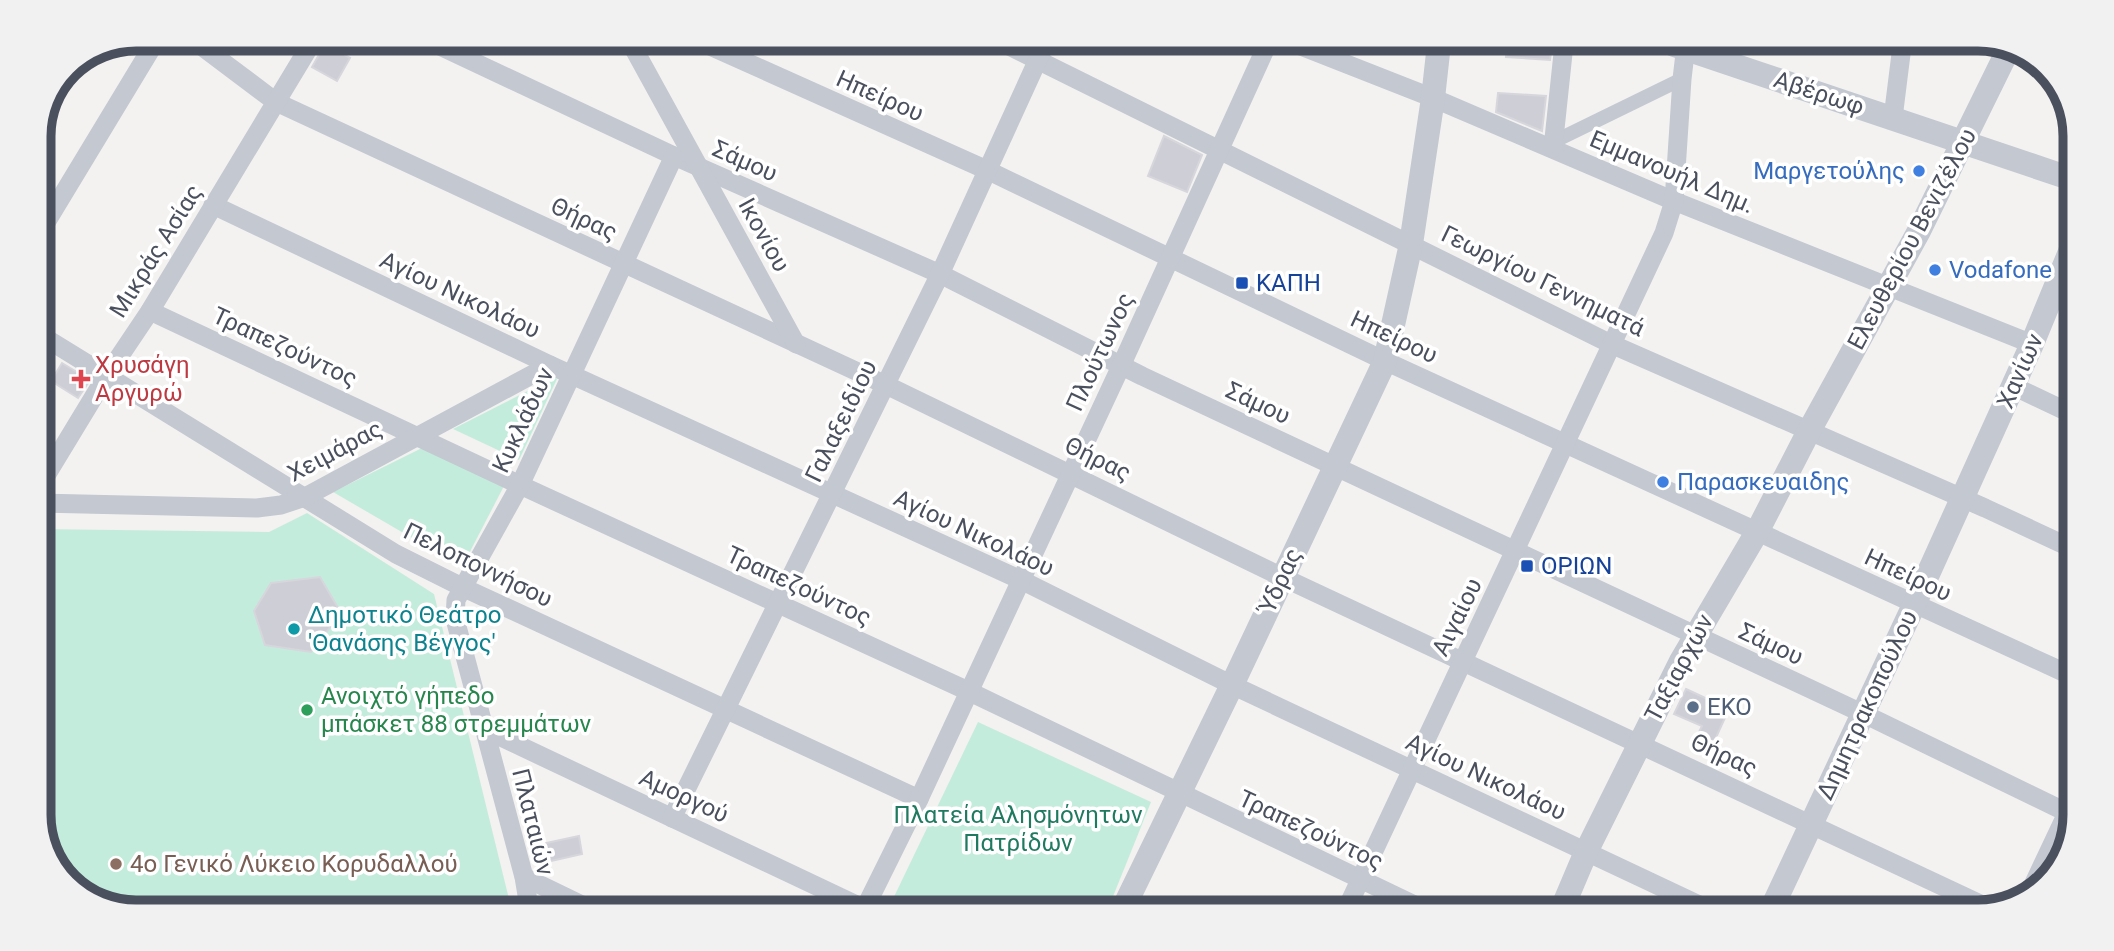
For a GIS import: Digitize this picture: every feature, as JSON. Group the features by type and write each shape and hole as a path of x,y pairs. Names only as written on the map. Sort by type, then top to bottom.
{"street":[{"path":"51,214 149,51"},
{"name":"Θήρας","path":"208,51 276,102 886,385 1282,577 1972,900"},
{"name":"Μικράς Ασίας","path":"51,467 150,311 307,51"},
{"name":"Σάμου","path":"450,51 674,156 940,274 1121,366 2063,810"},
{"name":"Ικονίου","path":"635,51 796,344"},
{"name":"Ηπείρου","path":"736,51 1385,361 2063,672"},
{"name":"Γεωργίου Γεννηματά","path":"1042,51 1219,150 1611,344 2063,544"},
{"name":"Γαλαξειδίου","path":"672,818 940,274 1042,51"},
{"name":"Πλούτωνος","path":"868,900 919,799 1264,51"},
{"name":"Εμμανουήλ Δημ.","path":"1313,51 1553,145 1674,201 2032,344"},
{"name":"Ύδρας","path":"1132,900 1178,794 1385,361 1411,244 1437,51"},
{"path":"1553,145 1563,51"},
{"name":"Αιγαίου","path":"1351,900 1664,233 1674,201 1684,51"},
{"name":"Αβέρωφ","path":"1699,51 2063,176"},
{"path":"1894,118 1901,51"},
{"name":"Ελευθερίου Βενιζέλου","path":"1809,431 1964,143 2006,55"},
{"path":"1553,145 1682,79"},
{"name":"Κυκλάδων","path":"462,587 520,485 674,156"},
{"name":"Αγίου Νικολάου","path":"213,205 551,365 1021,580 1232,685 1689,900"},
{"name":"Χανίων","path":"1962,498 2063,269"},
{"name":"Τραπεζούντος","path":"150,311 968,691 1403,900"},
{"name":"Πελοποννήσου","path":"51,341 396,554 919,799"},
{"name":"Χειμάρας","path":"51,503 257,508 281,505 305,497 551,365"},
{"path":"2013,386 2063,410"},
{"name":"Ταξιαρχών","path":"1566,900 1586,852 1695,636 1757,532 1809,431"},
{"name":"Δημητρακοπούλου","path":"1776,900 1962,498"},
{"name":"Πλαταιών","path":"462,587 456,600 455,619 528,900"},
{"name":"Αμοργού","path":"484,729 847,900"},
{"path":"2038,875 2062,824"},
{"path":"524,877 572,900"}],"green space":[{"path":"555,377 557,379 519,460 453,429"},
{"path":"424,447 504,486 462,567 333,492"},
{"path":"307,513 434,594 509,900 119,899 93,889 65,862 55,843 51,821 51,529 269,532"},
{"name":"Πλατεία Αλησμόνητων Πατρίδων","path":"978,722 1151,802 1112,900 892,900"}],"building":[{"path":"321,51 338,51 350,58 337,81 312,67"},
{"path":"1506,51 1551,51 1550,60 1506,57"},
{"path":"1498,93 1546,96 1542,131 1496,112"},
{"path":"1164,136 1202,155 1187,192 1148,176"},
{"path":"62,363 90,380 78,398 51,381"},
{"name":"Δημοτικό Θεάτρο 'Θανάσης Βέγγος'","path":"320,577 341,613 311,652 265,645 254,611 271,583"},
{"path":"1686,689 1729,709 1714,742 1698,734 1702,726 1674,714"},
{"path":"579,836 582,854 542,863 537,845"}],"place":[{"name":"Μαργετούλης","path":"1919,171"},
{"name":"Vodafone","path":"1935,270"},
{"name":"ΚΑΠΗ","path":"1242,283"},
{"name":"Χρυσάγη Αργυρώ","path":"81,379"},
{"name":"Παρασκευαιδης","path":"1663,482"},
{"name":"ΟΡΙΩΝ","path":"1527,566"},
{"name":"Δημοτικό Θεάτρο 'Θανάσης Βέγγος'","path":"294,629"},
{"name":"EKO","path":"1693,707"},
{"name":"Ανοιχτό γήπεδο μπάσκετ 88 στρεμμάτων","path":"307,710"},
{"name":"4ο Γενικό Λύκειο Κορυδαλλού","path":"116,864"}]}
